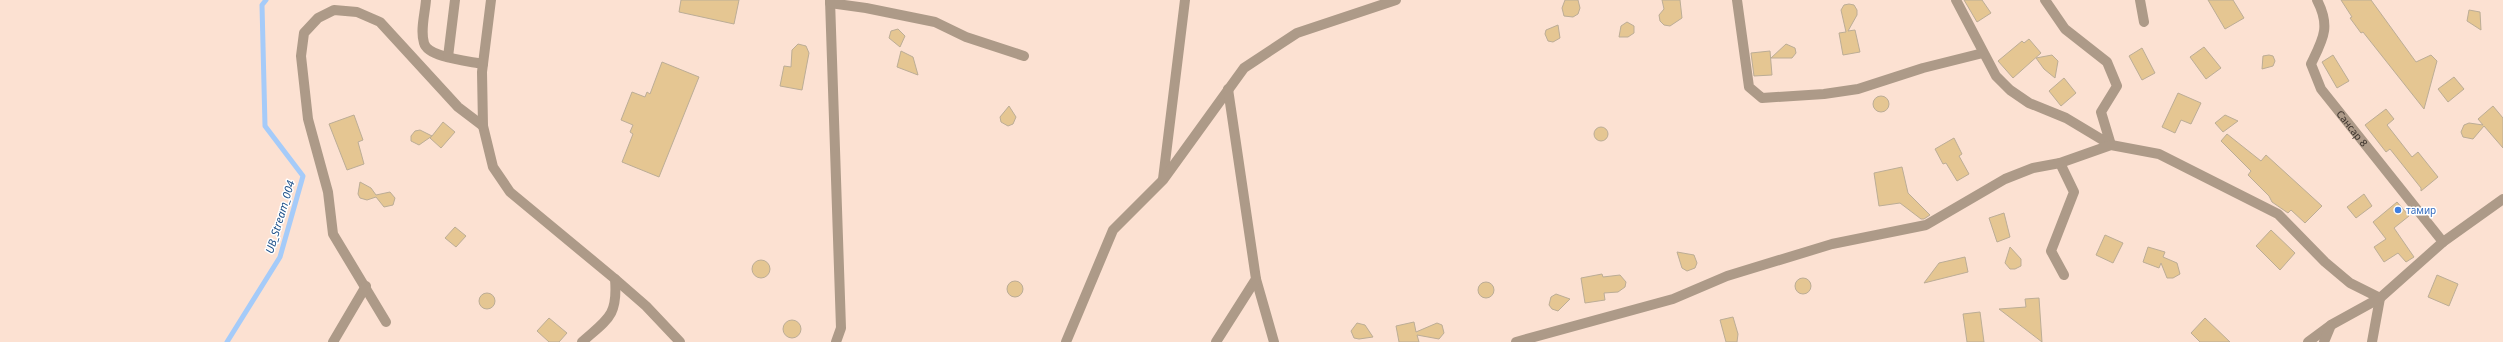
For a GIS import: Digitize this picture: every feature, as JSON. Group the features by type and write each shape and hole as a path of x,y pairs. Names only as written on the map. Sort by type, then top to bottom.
{"street":[{"path":"426,0 422,33 424,45 435,54 483,64"},
{"path":"448,57 455,0"},
{"path":"491,0 483,64 483,126 493,167 510,192 646,306 680,342"},
{"path":"1163,180 1185,0"},
{"path":"1066,342 1113,230 1163,180 1244,68 1297,33 1396,0"},
{"path":"1736,0 1749,87 1762,98 1824,94 1858,89 1923,68 1983,53"},
{"path":"1956,0 1981,43 1983,53 1996,76 2010,90 2028,103 2066,118 2111,145 2159,154 2278,214 2350,283 2380,298"},
{"path":"2045,0 2065,29 2107,62 2117,86 2101,112 2111,145"},
{"path":"2140,0 2144,22"},
{"name":"Сансар 8","path":"2317,0 2323,11 2326,32 2311,64 2321,88 2443,242"},
{"path":"836,342 841,328 830,2 935,22 966,37 1024,56"},
{"path":"386,322 366,286 333,234 328,192 308,119 301,56 304,33 318,18 334,10 357,12 380,22 458,107 483,126"},
{"path":"1228,89 1256,279 1274,342"},
{"path":"1516,342 1673,299 1727,276 1832,244 1926,225 2005,179 2033,168 2060,163 2111,145"},
{"path":"2060,163 2074,192 2051,251 2064,275"},
{"path":"2308,342 2330,325 2380,298 2443,242 2503,199"},
{"path":"582,342 611,316 616,297 615,279"},
{"path":"1216,342 1256,279"},
{"path":"333,342 366,286"},
{"path":"2372,342 2380,298"},
{"path":"2324,342 2330,325"}],"building":[{"path":"681,0 739,0 734,24 679,12"},
{"path":"1565,0 1578,0 1580,8 1578,14 1573,17 1564,16 1562,8"},
{"path":"1662,0 1680,0 1682,18 1670,26 1664,25 1660,21 1659,15 1664,9"},
{"path":"1964,0 1982,0 1991,13 1977,22"},
{"path":"2208,0 2233,0 2244,18 2225,29"},
{"path":"2341,0 2371,0 2416,62 2431,55 2437,61 2424,109 2363,32 2361,33 2350,18 2352,17"},
{"path":"1844,5 1854,5 1857,10 1857,15 1848,31 1855,30 1860,52 1843,55 1839,33 1846,32 1841,10"},
{"path":"2469,10 2480,12 2481,30 2467,21"},
{"path":"1627,22 1634,26 1634,33 1628,37 1619,37 1621,26"},
{"path":"1558,25 1560,38 1553,42 1548,41 1545,34 1546,30"},
{"path":"898,29 905,36 900,47 889,38 891,31"},
{"path":"2029,39 2041,53 2013,78 1998,61 2022,41 2024,43"},
{"path":"798,44 806,46 809,53 802,90 780,86 784,66 791,67 792,50"},
{"path":"1786,44 1795,48 1796,53 1792,58 1771,58"},
{"path":"2204,47 2221,68 2206,79 2190,57"},
{"path":"2142,48 2155,73 2142,80 2129,56"},
{"path":"901,51 913,57 918,75 897,67"},
{"path":"1770,51 1772,75 1754,76 1751,53"},
{"path":"2052,55 2058,61 2055,78 2044,69 2036,58"},
{"path":"2333,55 2349,81 2337,88 2322,62"},
{"path":"2263,56 2273,56 2275,61 2273,66 2262,69"},
{"path":"662,62 699,77 659,177 622,162 633,134 630,132 633,125 621,120 632,92 645,97 647,92 650,94"},
{"path":"2454,77 2464,89 2448,102 2438,89"},
{"path":"2064,78 2076,93 2061,106 2049,91"},
{"path":"2178,93 2201,103 2191,124 2181,120 2175,133 2162,127"},
{"path":"1878,96 1884,96 1889,101 1887,110 1884,112 1878,112 1873,107 1873,101"},
{"path":"1009,106 1016,117 1013,124 1008,126 1001,122 1000,117"},
{"path":"2493,106 2503,118 2503,148 2484,126 2473,139 2463,137 2461,132 2464,125 2469,123 2483,125 2478,119"},
{"path":"2386,109 2394,119 2387,125 2412,157 2418,152 2438,177 2421,191 2421,188 2390,149 2386,152 2365,125"},
{"path":"354,115 363,140 358,142 364,164 347,170 329,124"},
{"path":"2225,115 2238,121 2223,132 2215,123"},
{"path":"443,122 455,132 441,148 430,138"},
{"path":"1601,127 1606,129 1608,134 1606,139 1601,141 1596,139 1594,134 1596,129"},
{"path":"420,130 432,136 419,145 411,141 411,136 415,131"},
{"path":"2227,134 2261,161 2266,155 2322,206 2305,223 2291,210 2288,213 2272,202 2269,196 2248,175 2251,171 2221,141"},
{"path":"1954,138 1962,154 1959,156 1969,174 1957,181 1946,163 1943,164 1935,149"},
{"path":"1902,167 1908,193 1930,215 1924,219 1921,219 1900,203 1879,206 1874,173"},
{"path":"360,182 371,188 376,195 390,192 395,198 393,205 384,207 376,197 367,200 360,198 358,194"},
{"path":"2364,194 2372,206 2356,218 2347,207"},
{"path":"2397,202 2409,216 2394,228 2414,257 2406,262 2398,253 2384,262 2374,247 2386,239 2373,222"},
{"path":"2004,213 2010,237 1997,242 1989,218"},
{"path":"455,227 466,236 456,247 445,238"},
{"path":"2271,230 2295,253 2280,270 2256,246"},
{"path":"2105,235 2123,243 2113,263 2096,255"},
{"path":"2010,247 2021,259 2021,266 2015,269 2010,269 2005,263"},
{"path":"2148,247 2165,252 2163,257 2177,263 2180,274 2173,278 2167,278 2161,263 2159,268 2143,262"},
{"path":"1677,252 1694,255 1697,263 1695,268 1687,271 1682,268"},
{"path":"1965,257 1968,272 1924,283 1939,263"},
{"path":"761,260 767,263 770,269 767,275 761,278 755,275 752,269 755,263"},
{"path":"1602,274 1603,277 1620,275 1626,282 1625,287 1618,292 1604,293 1605,300 1585,303 1581,278"},
{"path":"2437,275 2458,284 2449,306 2428,297"},
{"path":"1803,278 1809,280 1811,286 1809,292 1803,294 1797,292 1795,286 1797,280"},
{"path":"1015,281 1022,286 1023,289 1018,296 1015,297 1008,292 1007,289 1012,282"},
{"path":"1486,282 1493,287 1494,290 1489,297 1486,298 1479,293 1478,290 1483,283"},
{"path":"487,293 493,295 495,301 493,307 487,309 481,307 479,301 481,295"},
{"path":"1556,294 1570,299 1558,311 1552,309 1549,305 1551,297"},
{"path":"2039,298 2042,342 1999,309 2026,307 2025,299"},
{"path":"1980,312 1984,342 1967,342 1963,314"},
{"path":"1733,317 1738,334 1737,342 1726,342 1720,320"},
{"path":"549,318 567,333 559,342 549,342 537,331"},
{"path":"2205,318 2230,342 2200,342 2191,333"},
{"path":"792,320 798,323 801,329 798,335 792,338 786,335 783,329 786,323"},
{"path":"1414,322 1416,332 1437,323 1442,325 1444,333 1439,339 1417,335 1419,342 1399,342 1396,326"},
{"path":"1357,323 1365,325 1373,337 1359,339 1354,338 1351,331"}],"waterway":[{"name":"UB_Stream_004","path":"227,342 280,257 303,176 265,126 262,5 266,0"}],"place":[{"name":"тамир","path":"2398,210"}]}
